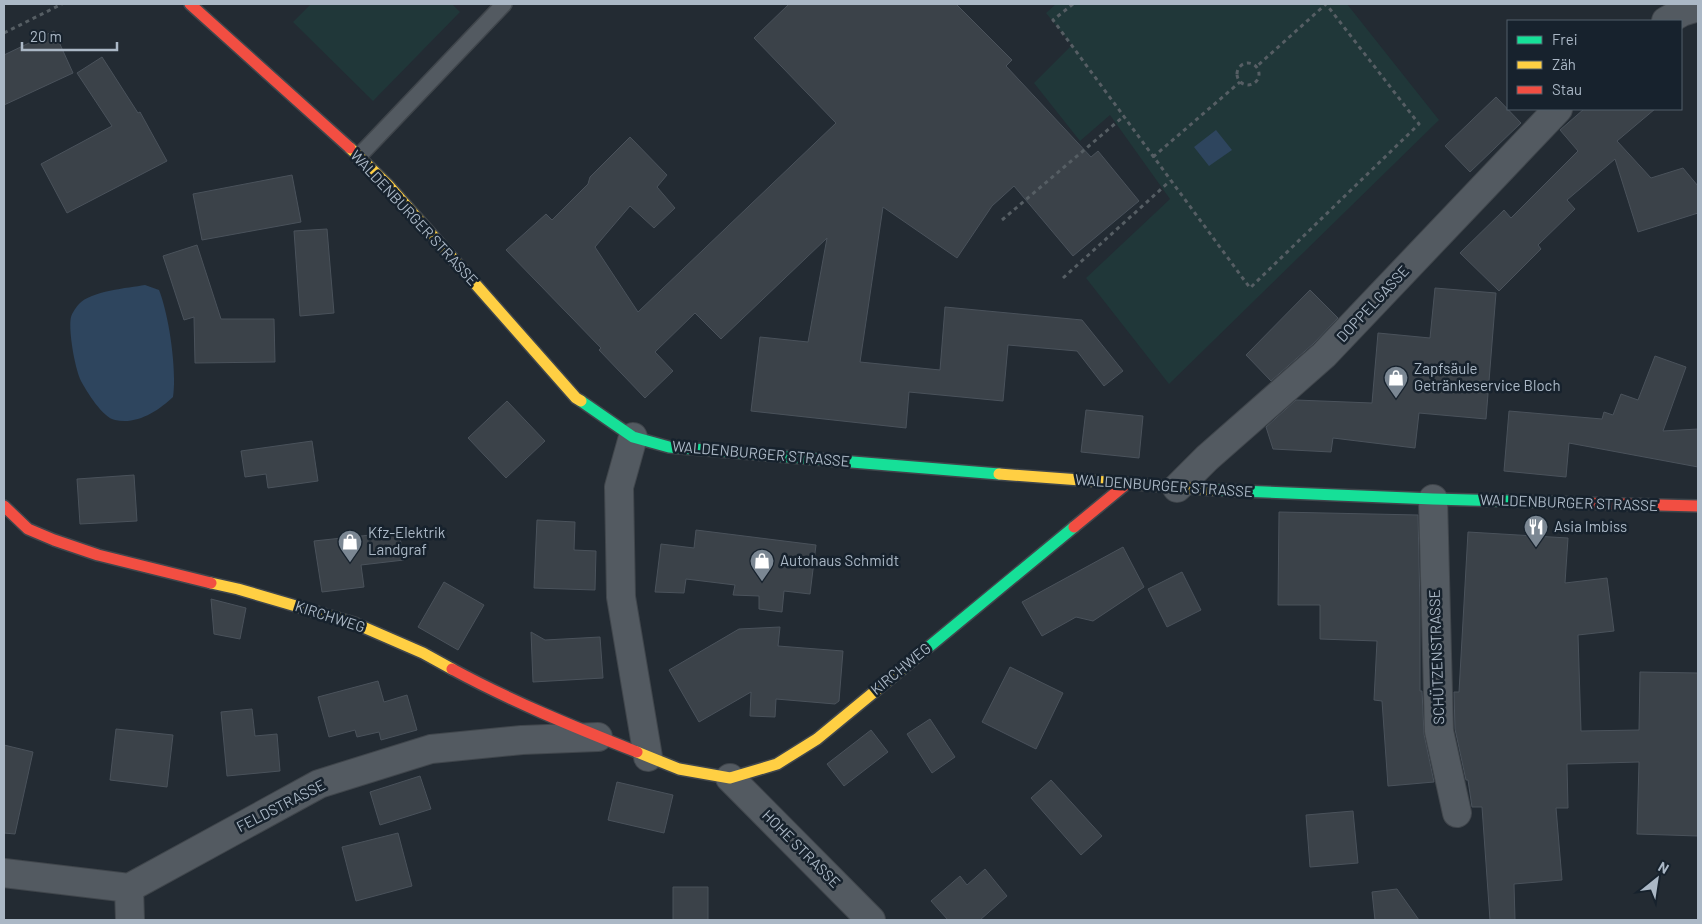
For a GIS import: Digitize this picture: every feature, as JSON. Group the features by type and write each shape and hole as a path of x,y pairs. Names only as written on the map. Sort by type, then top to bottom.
{"main road":[{"name":"WALDENBURGER STRASSE","path":"190,4 359,156 388,185 576,398 633,436 669,447 1125,485 1432,499 1698,506"},
{"name":"KIRCHWEG","path":"4,506 28,529 54,540 98,555 238,588 354,622 423,653 485,687 598,737 679,769 730,778 777,764 817,739 1125,485"}],"street":[{"path":"1668,20 1682,12 1698,7"},
{"name":"DOPPELGASSE","path":"1177,488 1207,458 1324,355 1557,110"},
{"path":"633,436 619,487 621,597 648,757"},
{"name":"SCHÜTZENSTRASSE","path":"1432,499 1439,731 1457,813"},
{"name":"FELDSTRASSE","path":"129,888 319,784 431,749 522,740 598,737"},
{"name":"HOHE STRASSE","path":"730,778 871,920"},
{"path":"4,873 129,888 130,920"}],"lane":[{"path":"359,156 504,4"}],"path":[{"path":"4,33 62,4"},
{"path":"1073,4 1053,20 1250,288 1419,124 1326,4 1256,67"},
{"path":"1248,63 1256,67 1259,74 1258,80 1248,85 1240,82 1237,74 1242,64 1248,63"},
{"path":"1153,157 1240,82"},
{"path":"1002,220 1124,116"},
{"path":"1062,278 1170,181"}],"green space":[{"path":"311,4 452,4 460,12 373,101 293,22"},
{"path":"1056,4 1347,4 1439,120 1169,384 1086,278 1170,199 1110,115 1080,141 1034,83 1072,45 1046,13"}],"water":[{"path":"1216,130 1232,150 1209,166 1194,147"},
{"path":"145,285 159,290 166,313 173,358 173,397 147,416 123,421 115,420 105,415 91,398 81,381 76,368 70,331 71,317 79,304 92,296"}],"building":[{"path":"789,4 956,4 1012,60 1006,66 1091,157 1098,151 1139,201 1073,256 1014,186 992,206 957,258 883,207 860,362 940,370 945,307 1082,320 1123,371 1104,386 1077,351 1008,345 1003,401 909,392 906,428 751,411 760,337 808,342 827,238 721,339 695,313 655,352 673,371 645,398 599,350 601,348 506,250 546,214 552,220 588,184 590,177 630,137 667,175 657,187 675,208 654,228 630,206 595,247 638,312 836,123 754,38"},
{"path":"54,31 73,73 4,105 4,55"},
{"path":"102,57 138,113 140,112 167,161 67,213 41,164 112,126 77,73"},
{"path":"1496,97 1521,123 1470,172 1445,146"},
{"path":"1583,110 1654,110 1617,141 1651,178 1683,168 1698,186 1698,213 1638,232 1615,159 1567,200 1575,209 1538,245 1541,249 1499,291 1460,253 1504,210 1511,218 1578,151 1560,130"},
{"path":"292,175 301,222 202,240 193,194"},
{"path":"327,229 334,313 300,316 294,231"},
{"path":"197,245 221,319 274,319 275,362 195,363 194,317 184,320 163,256"},
{"path":"1435,288 1496,293 1486,419 1419,413 1415,448 1333,438 1331,452 1273,449 1266,427 1296,400 1372,403 1378,333 1430,338"},
{"path":"1310,290 1338,318 1313,344 1271,381 1246,355"},
{"path":"1655,356 1686,367 1663,431 1698,429 1698,467 1569,443 1566,477 1504,471 1509,411 1602,419 1604,412 1613,415 1621,394 1638,400"},
{"path":"507,401 545,441 506,478 468,438"},
{"path":"1086,410 1143,416 1139,458 1081,452"},
{"path":"312,441 318,481 268,488 266,474 245,477 241,451"},
{"path":"134,475 137,521 80,524 77,479"},
{"path":"1279,512 1418,515 1420,691 1422,691 1424,734 1434,782 1388,786 1382,701 1374,700 1377,641 1320,639 1320,605 1278,605"},
{"path":"537,520 575,522 574,550 596,551 595,590 534,588"},
{"name":"Autohaus Schmidt","path":"696,530 816,545 810,594 784,591 782,612 759,609 759,596 733,595 735,585 686,579 684,593 655,592 661,544 694,548"},
{"name":"Kfz-Elektrik Landgraf","path":"399,532 404,560 361,565 364,587 322,592 314,541"},
{"path":"1468,532 1568,538 1565,583 1607,578 1614,631 1578,635 1581,731 1639,730 1640,672 1698,673 1698,836 1637,834 1639,762 1567,764 1568,808 1556,808 1562,880 1514,884 1515,920 1490,920 1482,807 1472,807 1468,780 1466,780 1455,729 1454,692 1459,692"},
{"path":"1123,547 1144,587 1093,621 1076,617 1042,636 1022,602"},
{"path":"1182,572 1201,610 1167,627 1148,589"},
{"path":"444,582 484,605 458,650 418,627"},
{"path":"211,599 246,608 240,639 214,634"},
{"path":"780,627 778,646 843,651 839,701 835,704 776,699 775,717 750,716 751,692 699,722 669,670 739,629"},
{"path":"531,632 545,640 600,637 603,678 533,682"},
{"path":"1010,667 1063,693 1036,749 982,722"},
{"path":"378,681 384,702 407,695 417,730 381,740 379,732 357,737 355,730 329,737 318,697"},
{"path":"252,709 255,736 277,734 280,771 227,776 221,712"},
{"path":"930,719 955,757 932,773 907,734"},
{"path":"116,729 173,735 167,787 110,780"},
{"path":"871,730 888,752 844,786 827,764"},
{"path":"4,745 33,752 15,834 4,833"},
{"path":"420,776 431,809 380,825 370,792"},
{"path":"1051,780 1102,836 1081,855 1031,798"},
{"path":"617,782 673,795 664,833 608,820"},
{"path":"1353,811 1358,863 1310,867 1306,815"},
{"path":"398,833 412,886 356,901 342,847"},
{"path":"985,869 1007,896 980,920 948,920 931,901 960,876 967,885"},
{"path":"673,887 708,887 708,920 673,920"},
{"path":"1397,889 1419,920 1375,920 1372,892"}],"traffic: fast":[{"path":"581,401 633,437 669,447 999,474"},
{"path":"1216,490 1579,503"},
{"path":"902,669 1074,527"}],"traffic: slow":[{"path":"350,148 388,185 576,398 581,401"},
{"path":"999,474 1216,490"},
{"path":"211,583 354,623 423,653 452,669"},
{"path":"637,752 679,769 730,778 777,764 817,739 902,669"}],"traffic: jam":[{"path":"190,4 350,148"},
{"path":"1074,527 1125,485"},
{"path":"1579,503 1698,506"},
{"path":"4,506 28,529 54,540 98,555 211,583"},
{"path":"452,669 543,713 637,752"}],"place":[{"name":"Zapfsäule Getränkeservice Bloch","path":"1396,399"},
{"name":"Asia Imbiss","path":"1536,548"},
{"name":"Kfz-Elektrik Landgraf","path":"350,563"},
{"name":"Autohaus Schmidt","path":"762,582"}]}
